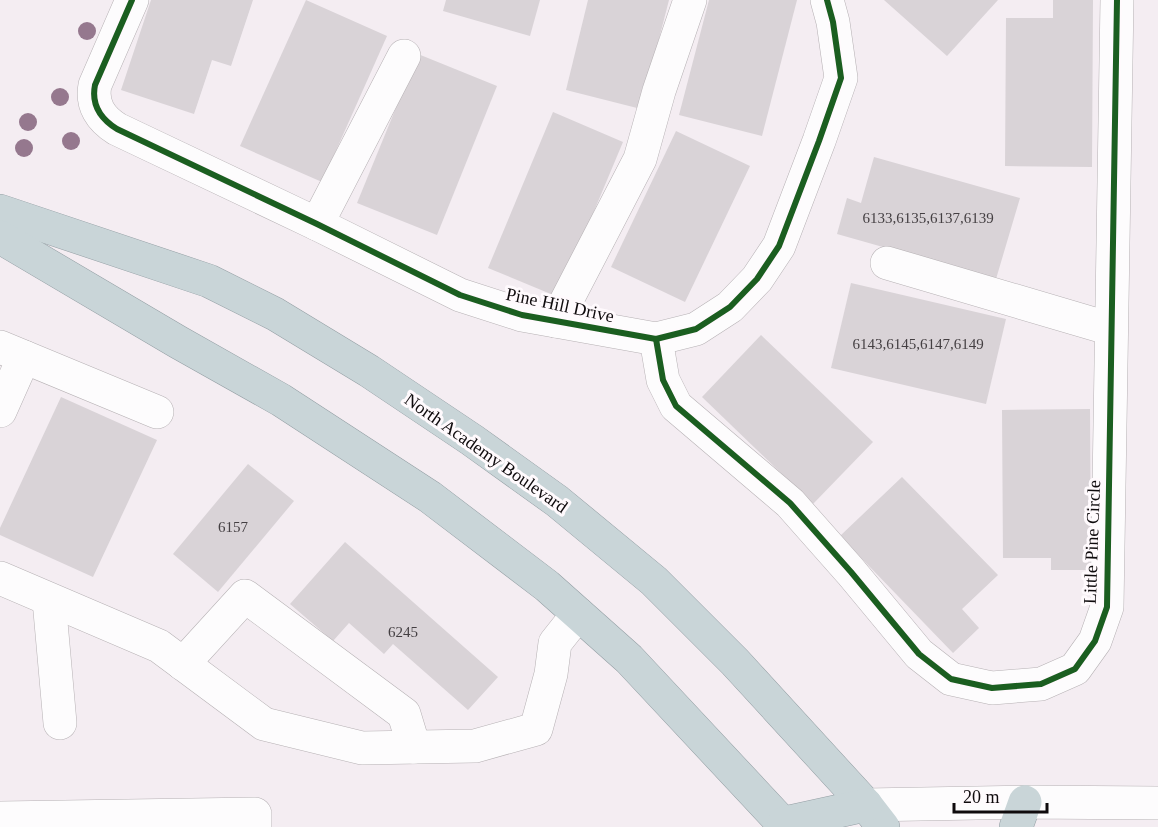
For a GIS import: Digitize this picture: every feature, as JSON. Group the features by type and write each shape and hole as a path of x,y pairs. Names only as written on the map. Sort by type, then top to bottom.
{"highway":[{"name":"North Academy Boulevard","path":"0,211 209,281 275,314 360,365 472,440 557,501 654,581 735,662 874,816"},
{"path":"0,237 177,342 281,400 430,497 547,586 629,659 785,825 874,816"}],"street":[{"name":"Pine Hill Drive","path":"132,0 93,93 102,116 117,129 460,295 522,315 656,339 696,329 730,307 757,279 780,246 841,78 833,22 827,0"},
{"path":"556,321 640,159 659,91 690,0"},
{"name":"Little Pine Circle","path":"656,339 663,380 676,406 790,503 919,654 951,679 992,688 1041,684 1075,669 1095,641 1107,607 1117,0"},
{"path":"317,224 404,56"},
{"path":"887,262 1111,329"},
{"path":"0,411 12,352 157,412"},
{"path":"0,579 159,646 264,724 362,748 475,746 536,729 551,674 555,643 578,614"},
{"path":"183,664 245,596 404,714 414,747"},
{"path":"49,600 60,723"},
{"path":"874,816 1020,815 1158,803"},
{"path":"0,818 255,813 255,827"}],"building":[{"path":"151,0 253,0 231,66 212,60 194,114 121,90"},
{"path":"306,0 387,36 322,182 240,146"},
{"path":"446,0 540,0 530,36 443,11"},
{"path":"588,0 669,0 641,109 566,90"},
{"path":"709,0 797,0 762,136 679,115"},
{"path":"884,0 998,0 947,56"},
{"path":"1053,0 1093,0 1092,167 1005,166 1006,18 1053,18"},
{"path":"418,54 497,86 437,235 357,203"},
{"path":"553,112 623,142 558,297 488,268"},
{"path":"676,131 750,166 685,302 611,267"},
{"path":"874,157 1020,198 996,279 837,234 847,198 861,203"},
{"path":"851,283 1006,319 986,404 831,368"},
{"path":"761,335 873,442 813,504 702,397"},
{"path":"61,397 157,440 93,577 0,535 0,528"},
{"path":"1090,409 1091,570 1051,570 1051,558 1003,558 1002,410"},
{"path":"248,464 294,501 218,592 173,554"},
{"path":"902,477 998,575 962,609 979,628 953,653 840,536"},
{"path":"345,542 498,677 468,710 393,644 384,654 349,623 333,641 290,604"}],"cycle path":[{"path":"132,0 94,92 98,111 117,129 460,295 522,315 656,339 696,329 730,307 757,279 779,246 841,78 833,22 827,0"},
{"path":"656,339 663,380 676,406 790,503 919,654 951,679 992,688 1041,684 1075,669 1095,641 1107,607 1117,0"}]}
